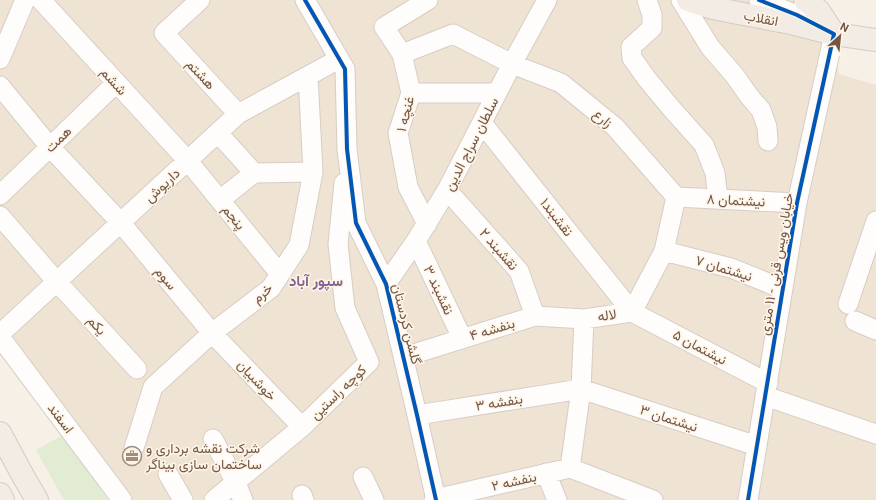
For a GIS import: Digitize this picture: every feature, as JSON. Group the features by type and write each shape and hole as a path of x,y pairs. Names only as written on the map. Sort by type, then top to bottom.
{"main road":[{"name":"انقلاب","path":"688,0 713,8 792,23 834,34 876,40"},
{"path":"805,0 819,11 834,34"},
{"path":"0,433 38,500"},
{"path":"0,494 3,500"}],"street":[{"path":"0,60 25,0"},
{"name":"ششم","path":"41,0 188,161"},
{"name":"هشتم","path":"200,0 164,33 238,114"},
{"path":"402,54 384,27 428,0"},
{"name":"سلطان سراج الدین","path":"386,284 416,242 448,190 512,64 547,0"},
{"path":"647,0 652,16 652,28 631,47 632,58 647,79 704,145 715,173 718,199"},
{"path":"681,0 710,47 761,110 767,127 768,142"},
{"path":"758,0 797,15 834,34"},
{"name":"گلشن کردستان","path":"312,3 345,69 347,149 356,223 386,284 404,357 435,500"},
{"name":"زارع","path":"402,54 453,34 512,64 561,83 615,127 676,197"},
{"name":"خیابان ویس قرنی - ۱۱ متری","path":"748,500 797,203 834,34"},
{"name":"غنچه ۱","path":"402,54 411,93 398,133 408,187 427,224"},
{"name":"داریوش","path":"0,335 238,114 339,59"},
{"name":"خرم","path":"134,448 152,387 212,333 271,288 299,245 313,172 308,76"},
{"name":"همت","path":"0,195 116,83"},
{"name":"سوم","path":"0,86 50,147 121,223 212,333"},
{"path":"411,93 497,93"},
{"name":"نقشبند۱","path":"482,123 632,312"},
{"path":"218,133 254,173"},
{"name":"کوچه راستین","path":"214,500 239,492 302,427 369,362 345,308 338,244 347,149"},
{"name":"پنجم","path":"188,161 280,274"},
{"path":"220,200 254,173 313,172"},
{"name":"نقشبند ۲","path":"448,190 519,271 535,316"},
{"name":"نیشتمان ۸","path":"676,197 797,203"},
{"name":"لاله","path":"570,468 581,389 584,318 632,312 664,251 676,197"},
{"name":"یکم","path":"0,216 57,282 137,369"},
{"path":"876,221 852,313 876,330"},
{"name":"نقشبند ۳","path":"416,242 462,338"},
{"name":"نیشتمان ۷","path":"664,251 731,268 783,289"},
{"name":"نیشتمان ۵","path":"632,312 766,390 876,434"},
{"name":"بنفشه ۴","path":"404,357 535,316 584,318"},
{"name":"خوشبیان","path":"212,333 302,427"},
{"name":"اسفند","path":"0,335 122,500"},
{"name":"بنفشه ۳","path":"417,415 581,389"},
{"name":"نیشتمان ۳","path":"581,389 757,446"},
{"path":"213,439 239,492"},
{"path":"570,468 610,492 653,500"},
{"name":"بنفشه ۲","path":"435,500 570,468"},
{"path":"546,473 557,500"},
{"path":"168,474 183,500"},
{"path":"363,477 374,500"}],"shaded area":[{"path":"0,0 825,0 839,74 876,85 876,500 116,500 0,342"}],"green space":[{"path":"65,434 108,500 64,500 36,450"}],"cycle path":[{"path":"305,0 345,69 347,149 356,223 386,284 436,500"},
{"path":"748,500 797,203 834,34 797,15 759,0"}],"place":[{"name":"شرکت نقشه برداری و ساختمان سازی بیناگر","path":"132,456"}],"district":[{"name":"سپور آباد","path":"316,281"}]}
